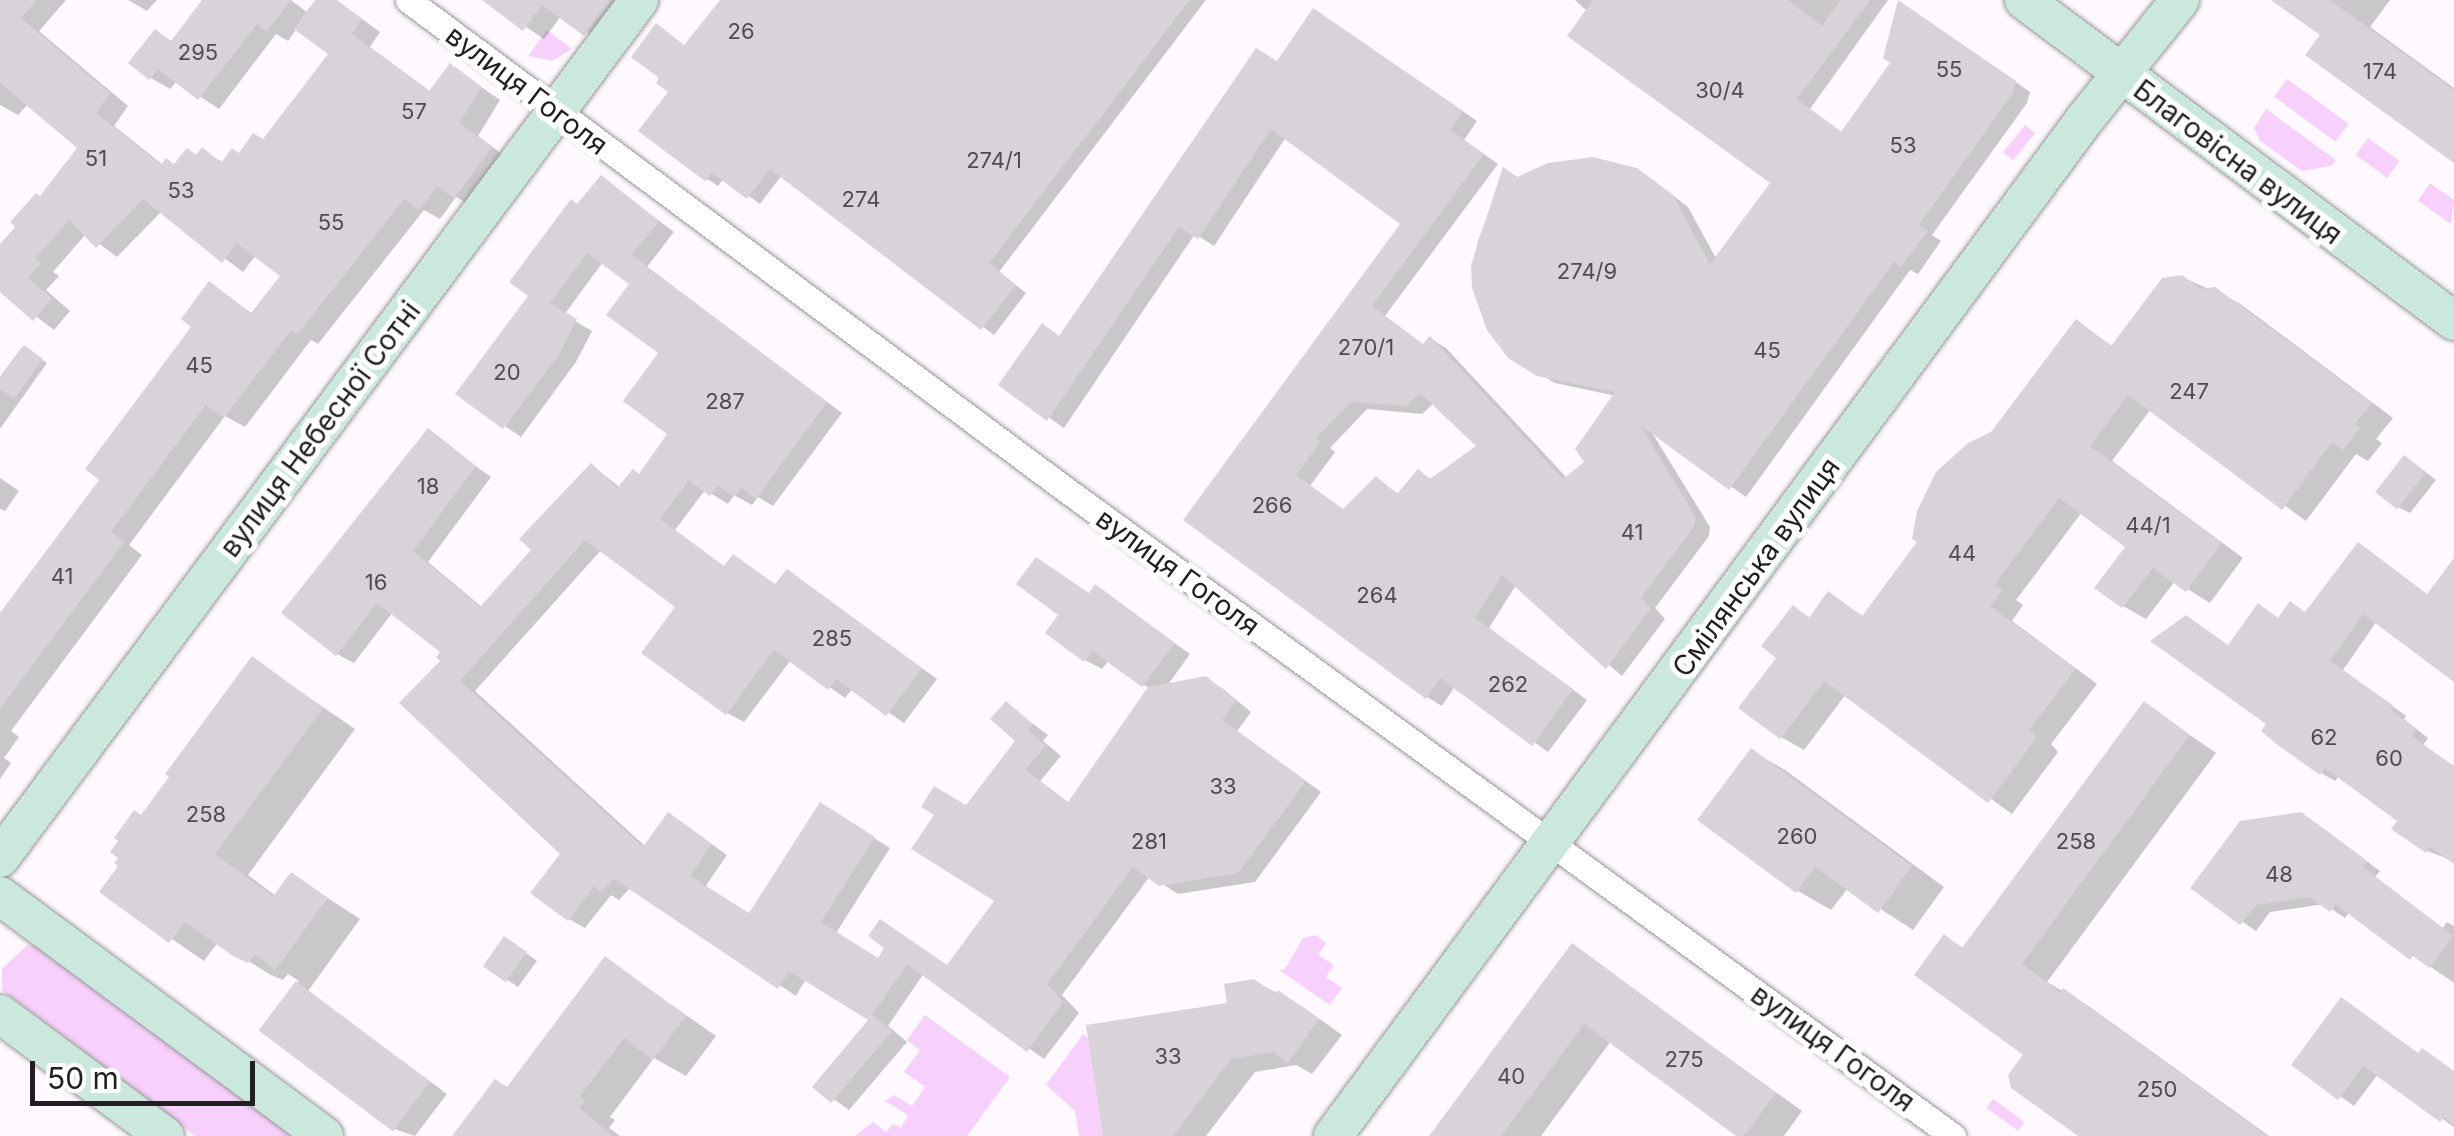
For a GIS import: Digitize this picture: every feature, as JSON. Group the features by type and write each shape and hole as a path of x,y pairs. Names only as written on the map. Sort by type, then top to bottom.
{"main road":[{"name":"вулиця Небесної Сотні","path":"0,858 639,0"},
{"name":"Благовісна вулиця","path":"2024,0 2454,321"},
{"name":"Смілянська вулиця","path":"1333,1136 2121,74 2180,0"},
{"path":"0,896 324,1136"},
{"path":"0,1014 165,1136"}],"street":[{"name":"вулиця Гоголя","path":"408,0 556,114 1952,1136"}],"shaded area":[{"path":"547,30 572,49 552,61 528,56"},
{"path":"2287,79 2348,124 2336,141 2274,97"},
{"path":"2266,109 2336,160 2331,166 2302,171 2260,141 2254,128"},
{"path":"2025,125 2035,133 2013,160 2003,152"},
{"path":"2368,138 2400,161 2387,178 2356,155"},
{"path":"2430,183 2454,200 2451,224 2418,201"},
{"path":"1316,935 1326,943 1318,955 1334,965 1326,977 1342,988 1330,1005 1279,970 1285,969 1303,938"},
{"path":"27,945 37,946 295,1136 195,1136 2,990 2,969"},
{"path":"925,1015 1010,1077 967,1136 855,1136 873,1122 886,1132 893,1124 901,1128 908,1115 885,1101 894,1095 912,1106 925,1087 904,1072 920,1050 907,1040"},
{"path":"1083,1034 1089,1039 1103,1136 1079,1136 1075,1111 1046,1085"},
{"path":"1993,1099 2025,1122 2018,1131 1987,1108"}],"building":[{"path":"0,0 37,0 21,18 110,93 96,113 161,165 166,158 174,164 187,148 196,155 202,147 221,163 232,148 239,153 253,133 263,139 328,54 294,29 315,0 337,0 362,19 352,34 429,91 450,63 482,87 459,123 492,147 454,198 437,186 419,210 404,199 297,335 291,330 224,418 206,405 111,532 124,542 0,709 0,613 99,480 85,469 191,327 181,319 209,281 251,313 280,276 236,243 222,263 143,199 96,248 69,220 35,259 41,263 28,278 52,298 33,321 0,292 0,244 15,227 10,222 36,193 40,196 77,148 0,83"},
{"path":"202,0 291,0 267,31 257,24 198,100 158,69 149,80 128,63 155,29 171,41"},
{"path":"482,0 611,0 584,36 542,5 523,31"},
{"path":"720,0 1190,0 989,263 1016,285 981,330 770,169 747,199 712,173 705,181 638,131 668,92 656,83 659,78 631,57 656,23 684,45"},
{"path":"1593,0 1788,0 1822,26 1840,0 1870,0 1797,99 1841,132 1890,63 1883,58 1898,0 2016,81 2012,94 1919,225 1928,231 1901,267 1894,262 1729,490 1640,425 1696,517 1694,527 1641,598 1651,608 1606,669 1502,575 1475,618 1573,689 1532,746 1440,678 1426,699 1183,520 1400,224 1271,129 1198,239 1179,227 1047,421 998,385 1042,323 1059,336 1256,48 1277,61 1313,8 1463,111 1450,130 1484,154 1372,306 1423,344 1430,336 1563,479 1584,462 1575,449 1615,392 1537,376 1508,358 1487,330 1472,288 1471,265 1503,167 1517,177 1548,163 1593,157 1637,168 1673,195 1710,264 1770,183 1567,36","holes":["1420,393 1476,446 1430,479 1418,469 1397,494 1376,476 1343,509 1296,475 1321,441 1316,438 1351,402 1406,406"]},
{"path":"2271,0 2330,0 2454,90 2454,163 2305,55 2320,35"},
{"path":"601,175 659,221 632,255 827,402 756,499 741,488 734,497 718,486 710,496 689,481 660,519 724,566 733,554 775,584 787,569 922,668 886,716 836,679 828,690 774,650 726,715 641,653 675,607 585,540 460,681 643,847 668,812 712,844 690,876 749,913 820,802 875,837 821,922 878,958 884,948 868,936 880,919 947,965 994,901 911,849 934,815 921,807 934,786 966,805 1015,741 990,719 1006,701 1033,724 1028,730 1046,746 1025,770 1068,802 1148,687 1206,676 1236,701 1222,720 1306,781 1238,873 1159,886 1133,867 1047,984 1063,1002 1027,1052 907,964 872,1015 892,1031 831,1103 812,1087 868,1020 789,971 778,989 614,879 601,892 594,886 568,921 530,893 560,854 399,703 440,661 436,657 440,652 377,603 336,656 281,613 428,428 476,466 413,551 480,607 531,550 519,539 591,463 617,488 633,469 639,474 667,434 623,401 658,353 606,315 629,284 587,253 550,303 577,319 560,353 503,429 455,394 528,296 509,282 571,199 577,204"},
{"path":"2182,275 2200,289 2215,287 2372,403 2355,424 2360,428 2343,450 2332,442 2282,510 2128,395 2090,446 2222,543 2186,592 2153,568 2122,608 2094,588 2125,547 2059,498 1994,585 2002,590 1990,606 2076,669 2029,730 2037,737 1988,803 1824,681 1780,739 1738,708 1776,658 1761,646 1793,605 1809,618 1828,591 1862,616 1917,542 1912,539 1917,511 1936,472 1968,443 1991,432 2076,319 2111,346 2162,278"},
{"path":"24,345 43,359 14,399 0,389 0,378"},
{"path":"2404,455 2426,472 2397,509 2375,492"},
{"path":"2358,542 2427,594 2454,558 2454,682 2363,614 2330,661 2394,706 2391,710 2416,729 2411,735 2454,767 2454,864 2430,847 2426,853 2391,829 2397,821 2325,768 2320,775 2279,746 2261,731 2266,724 2150,641 2186,615 2228,645 2258,603 2278,618 2290,601 2305,612"},
{"path":"1036,557 1089,593 1095,584 1175,643 1142,687 1092,651 1084,662 1045,633 1058,615 1016,584"},
{"path":"252,656 323,708 215,854 273,896 291,872 328,898 275,970 255,954 248,963 233,956 185,922 169,943 99,892 118,866 114,863 118,858 110,852 118,841 114,838 134,810 141,815 169,777 165,774"},
{"path":"2144,701 2190,735 2022,964 2060,992 2063,988 2267,1136 2078,1136 2011,1088 2008,1075 2023,1055 1914,975 1944,934 1962,948"},
{"path":"1751,748 1912,866 1878,913 1815,867 1796,893 1697,820"},
{"path":"2301,812 2367,861 2363,867 2453,936 2429,968 2413,956 2410,960 2335,904 2330,912 2310,897 2256,905 2240,925 2190,888 2240,821"},
{"path":"504,936 527,952 506,982 483,966"},
{"path":"1572,943 1776,1093 1744,1136 1736,1136 1584,1024 1501,1136 1429,1136"},
{"path":"605,956 686,1016 653,1060 624,1038 580,1096 585,1100 579,1108 613,1136 452,1136 495,1079 507,1087"},
{"path":"1254,979 1275,994 1278,990 1319,1019 1288,1063 1273,1052 1231,1059 1173,1136 1103,1136 1086,1025 1227,1003 1224,984"},
{"path":"296,981 430,1082 393,1132 259,1031"},
{"path":"2341,997 2418,1053 2422,1048 2454,1071 2454,1125 2443,1117 2440,1122 2363,1066 2338,1100 2291,1065"}]}
